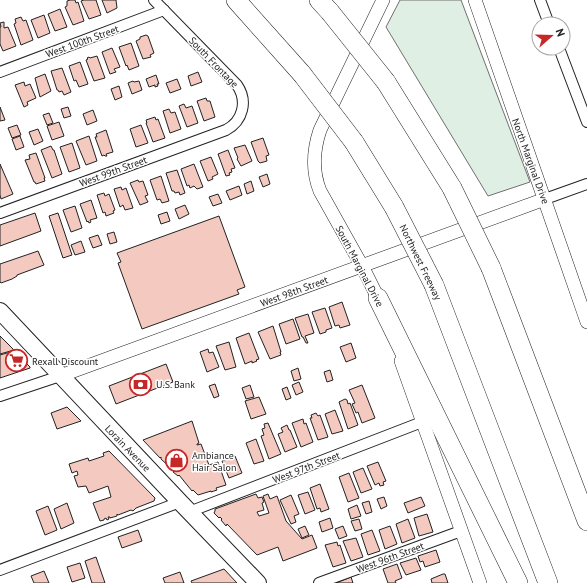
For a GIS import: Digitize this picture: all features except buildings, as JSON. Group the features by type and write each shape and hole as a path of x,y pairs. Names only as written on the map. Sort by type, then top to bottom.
{"highway":[{"name":"Northwest Freeway","path":"236,0 302,74 354,142 394,207 434,285 548,583"},
{"path":"324,6 386,82 452,188 491,268 587,521"},
{"path":"378,298 518,583"}],"main road":[{"name":"Lorain Avenue","path":"0,311 60,376 258,583"}],"street":[{"name":"South Frontage","path":"154,0 240,88 243,98 242,113 237,122 226,130"},
{"name":"South Marginal Drive","path":"383,0 320,130 314,155 315,174 320,191 378,298 480,583"},
{"name":"North Marginal Drive","path":"475,0 587,322"},
{"path":"540,0 546,16"},
{"name":"West 100th Street","path":"0,72 164,10"},
{"path":"562,56 587,122"},
{"name":"West 99th Street","path":"0,213 226,130"},
{"name":"West 98th Street","path":"0,396 60,376 587,184"},
{"name":"West 97th Street","path":"0,570 185,507 422,422"},
{"name":"West 96th Street","path":"319,583 461,531"}],"green space":[{"path":"400,0 461,0 530,182 488,196 386,27"}],"place":[{"name":"Rexall Discount","path":"16,361"},
{"name":"U.S. Bank","path":"141,384"},
{"name":"Ambiance Hair Salon","path":"176,461"}]}
